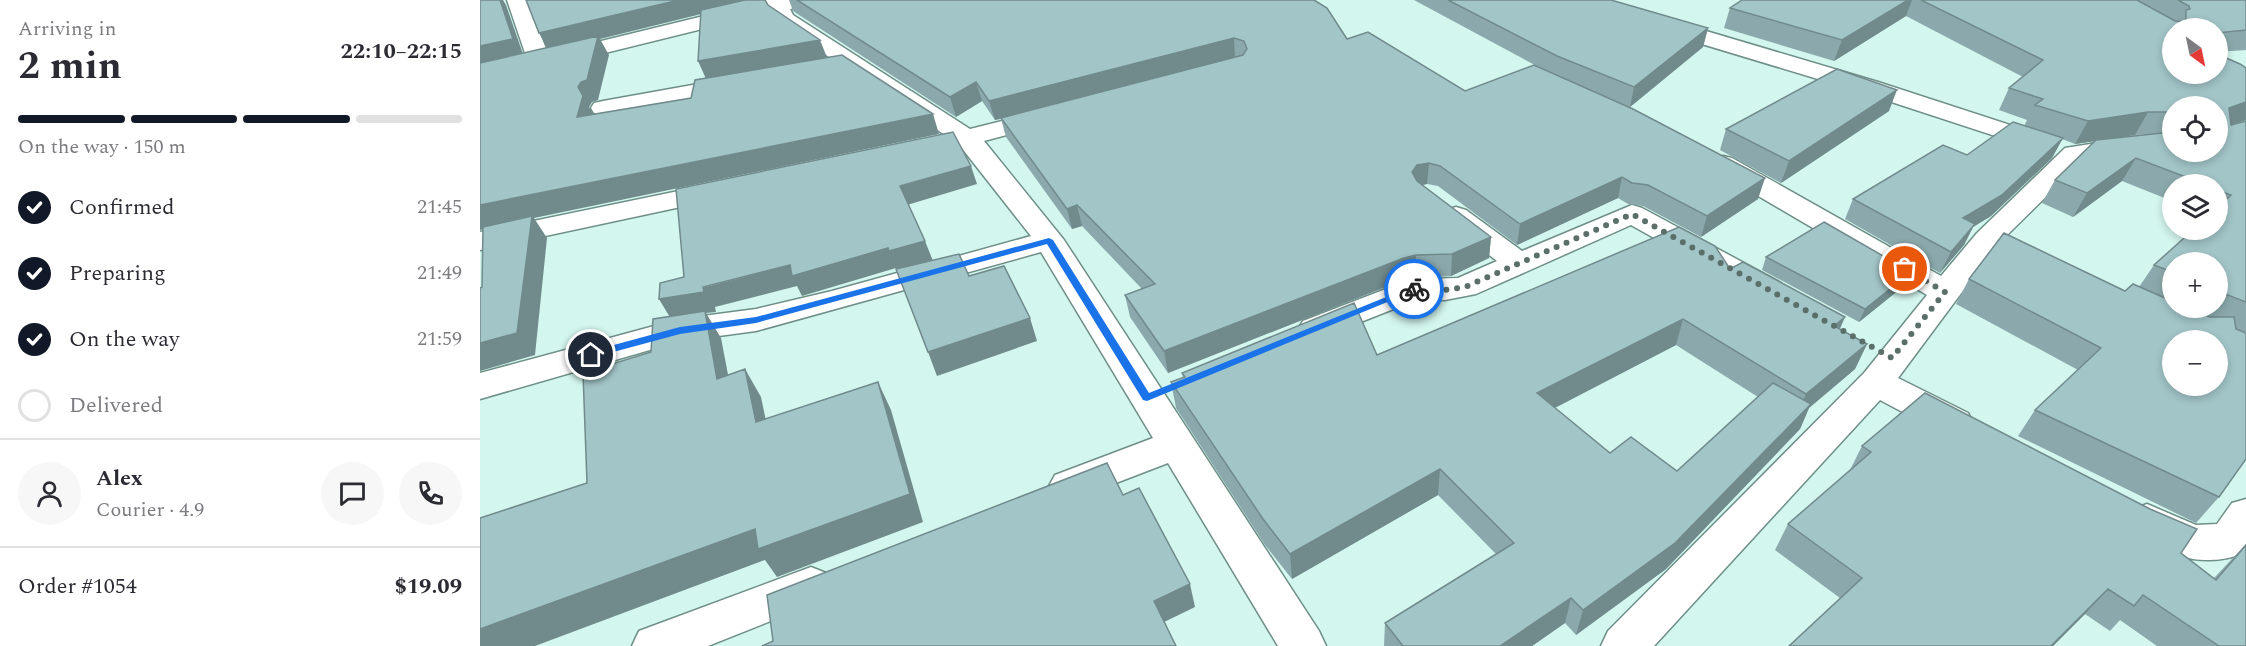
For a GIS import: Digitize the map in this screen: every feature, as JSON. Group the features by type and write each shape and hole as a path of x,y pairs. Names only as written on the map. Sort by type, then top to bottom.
{"street":[{"path":"517,0 540,63"},
{"path":"480,77 777,7 824,0"},
{"path":"1576,0 1895,95 2074,154 2162,144"},
{"path":"777,7 854,64 967,138 984,156 1049,240 1303,646"},
{"path":"480,88 777,7"},
{"path":"819,70 854,64"},
{"path":"603,108 762,80"},
{"path":"921,148 1068,111"},
{"path":"1698,152 1945,292"},
{"path":"1624,646 1945,292 1987,239 2074,154"},
{"path":"480,241 747,185"},
{"path":"1437,201 1520,263"},
{"path":"1286,341 1415,289 1445,290 1465,287 1632,214 1791,302"},
{"path":"1987,239 2019,253"},
{"path":"480,386 680,330 756,320 825,303 1049,240"},
{"path":"1880,363 1982,437"},
{"path":"1147,398 1179,385"},
{"path":"1032,500 1176,445"},
{"path":"2120,508 2193,542 2228,541 2246,515"},
{"path":"655,646 844,573"}],"building":[{"path":"480,0 500,0 513,39 480,46"},
{"path":"526,0 679,0 539,33"},
{"path":"745,0 765,0 768,5 820,40 698,61 701,10"},
{"path":"797,0 1314,0 1327,8 1347,39 1368,32 1465,91 1534,65 1633,109 1765,178 1707,216 1648,185 1632,183 1622,177 1520,224 1440,166 1429,163 1417,165 1412,172 1417,181 1491,237 1452,254 1416,255 1404,258 1164,351 1125,295 1155,284 1077,205 1067,209 1001,118 1243,55 1247,49 1244,41 1234,38 989,101 976,82 950,97"},
{"path":"1448,0 1611,0 1708,28 1634,87 1557,56"},
{"path":"1742,0 1908,0 1842,40 1730,8"},
{"path":"1921,0 2137,0 2170,18 2162,18 2162,84 2228,84 2228,59 2246,68 2246,102 2229,108 2231,125 2246,121 2246,302 2228,295 2228,252 2168,252 2182,240 2228,240 2228,198 2231,195 2228,194 2228,174 2178,174 2136,158 2087,193 2055,180 2096,140 2162,133 2162,162 2228,162 2228,96 2162,96 2162,112 2088,121 2035,105 2043,99 2009,88 2043,60"},
{"path":"2178,0 2246,0 2246,30 2228,32 2228,18 2186,18 2186,10 2190,9 2189,6"},
{"path":"598,36 587,80 581,82 578,87 583,96 577,117 691,98 695,80 842,55 933,114 480,205 480,63"},
{"path":"1837,69 1897,90 1789,161 1726,129"},
{"path":"2013,122 2063,138 2002,195 1963,218 1975,224 1951,252 1853,199 1943,145 1967,155"},
{"path":"953,132 971,166 900,186 925,241 889,251 888,248 792,276 790,265 703,287 704,292 659,299 660,283 684,277 676,189"},
{"path":"532,216 517,333 480,343 483,227"},
{"path":"1824,222 1911,272 1865,309 1766,257"},
{"path":"1679,227 1715,246 1730,269 1743,262 1845,317 1834,326 1867,344 1806,394 1683,319 1537,393 1610,453 1631,437 1677,471 1773,383 1811,404 1675,543 1583,610 1571,598 1500,646 1403,646 1385,623 1514,543 1440,469 1290,554 1263,519 1171,382 1185,377 1182,373 1354,303 1377,355"},
{"path":"2004,233 2125,291 2133,284 2162,297 2162,318 2234,317 2236,329 2246,333 2246,459 2219,497 2035,410 2101,348 1969,279"},
{"path":"959,254 969,276 1004,266 1030,318 928,352 896,269"},
{"path":"2162,258 2162,268 2154,265"},
{"path":"705,311 717,379 745,369 756,422 878,382 910,494 758,549 755,529 480,629 480,518 587,483 583,373 651,352 653,319"},
{"path":"1925,393 2150,509 2197,529 2181,553 2216,580 2246,545 2246,646 2219,646 2143,595 2134,606 2108,589 2051,646 1789,646 1862,578 1788,524 1871,452 1862,446"},
{"path":"1107,463 1123,495 1139,488 1190,584 1154,601 1176,646 762,646 773,641 767,595"}],"way so far":[{"path":"1414,289 1445,290 1465,287 1632,214 1892,358 1945,292 1905,269"}],"route":[{"path":"591,355 680,330 756,320 836,300 1049,240 1147,398 1414,289"}]}
